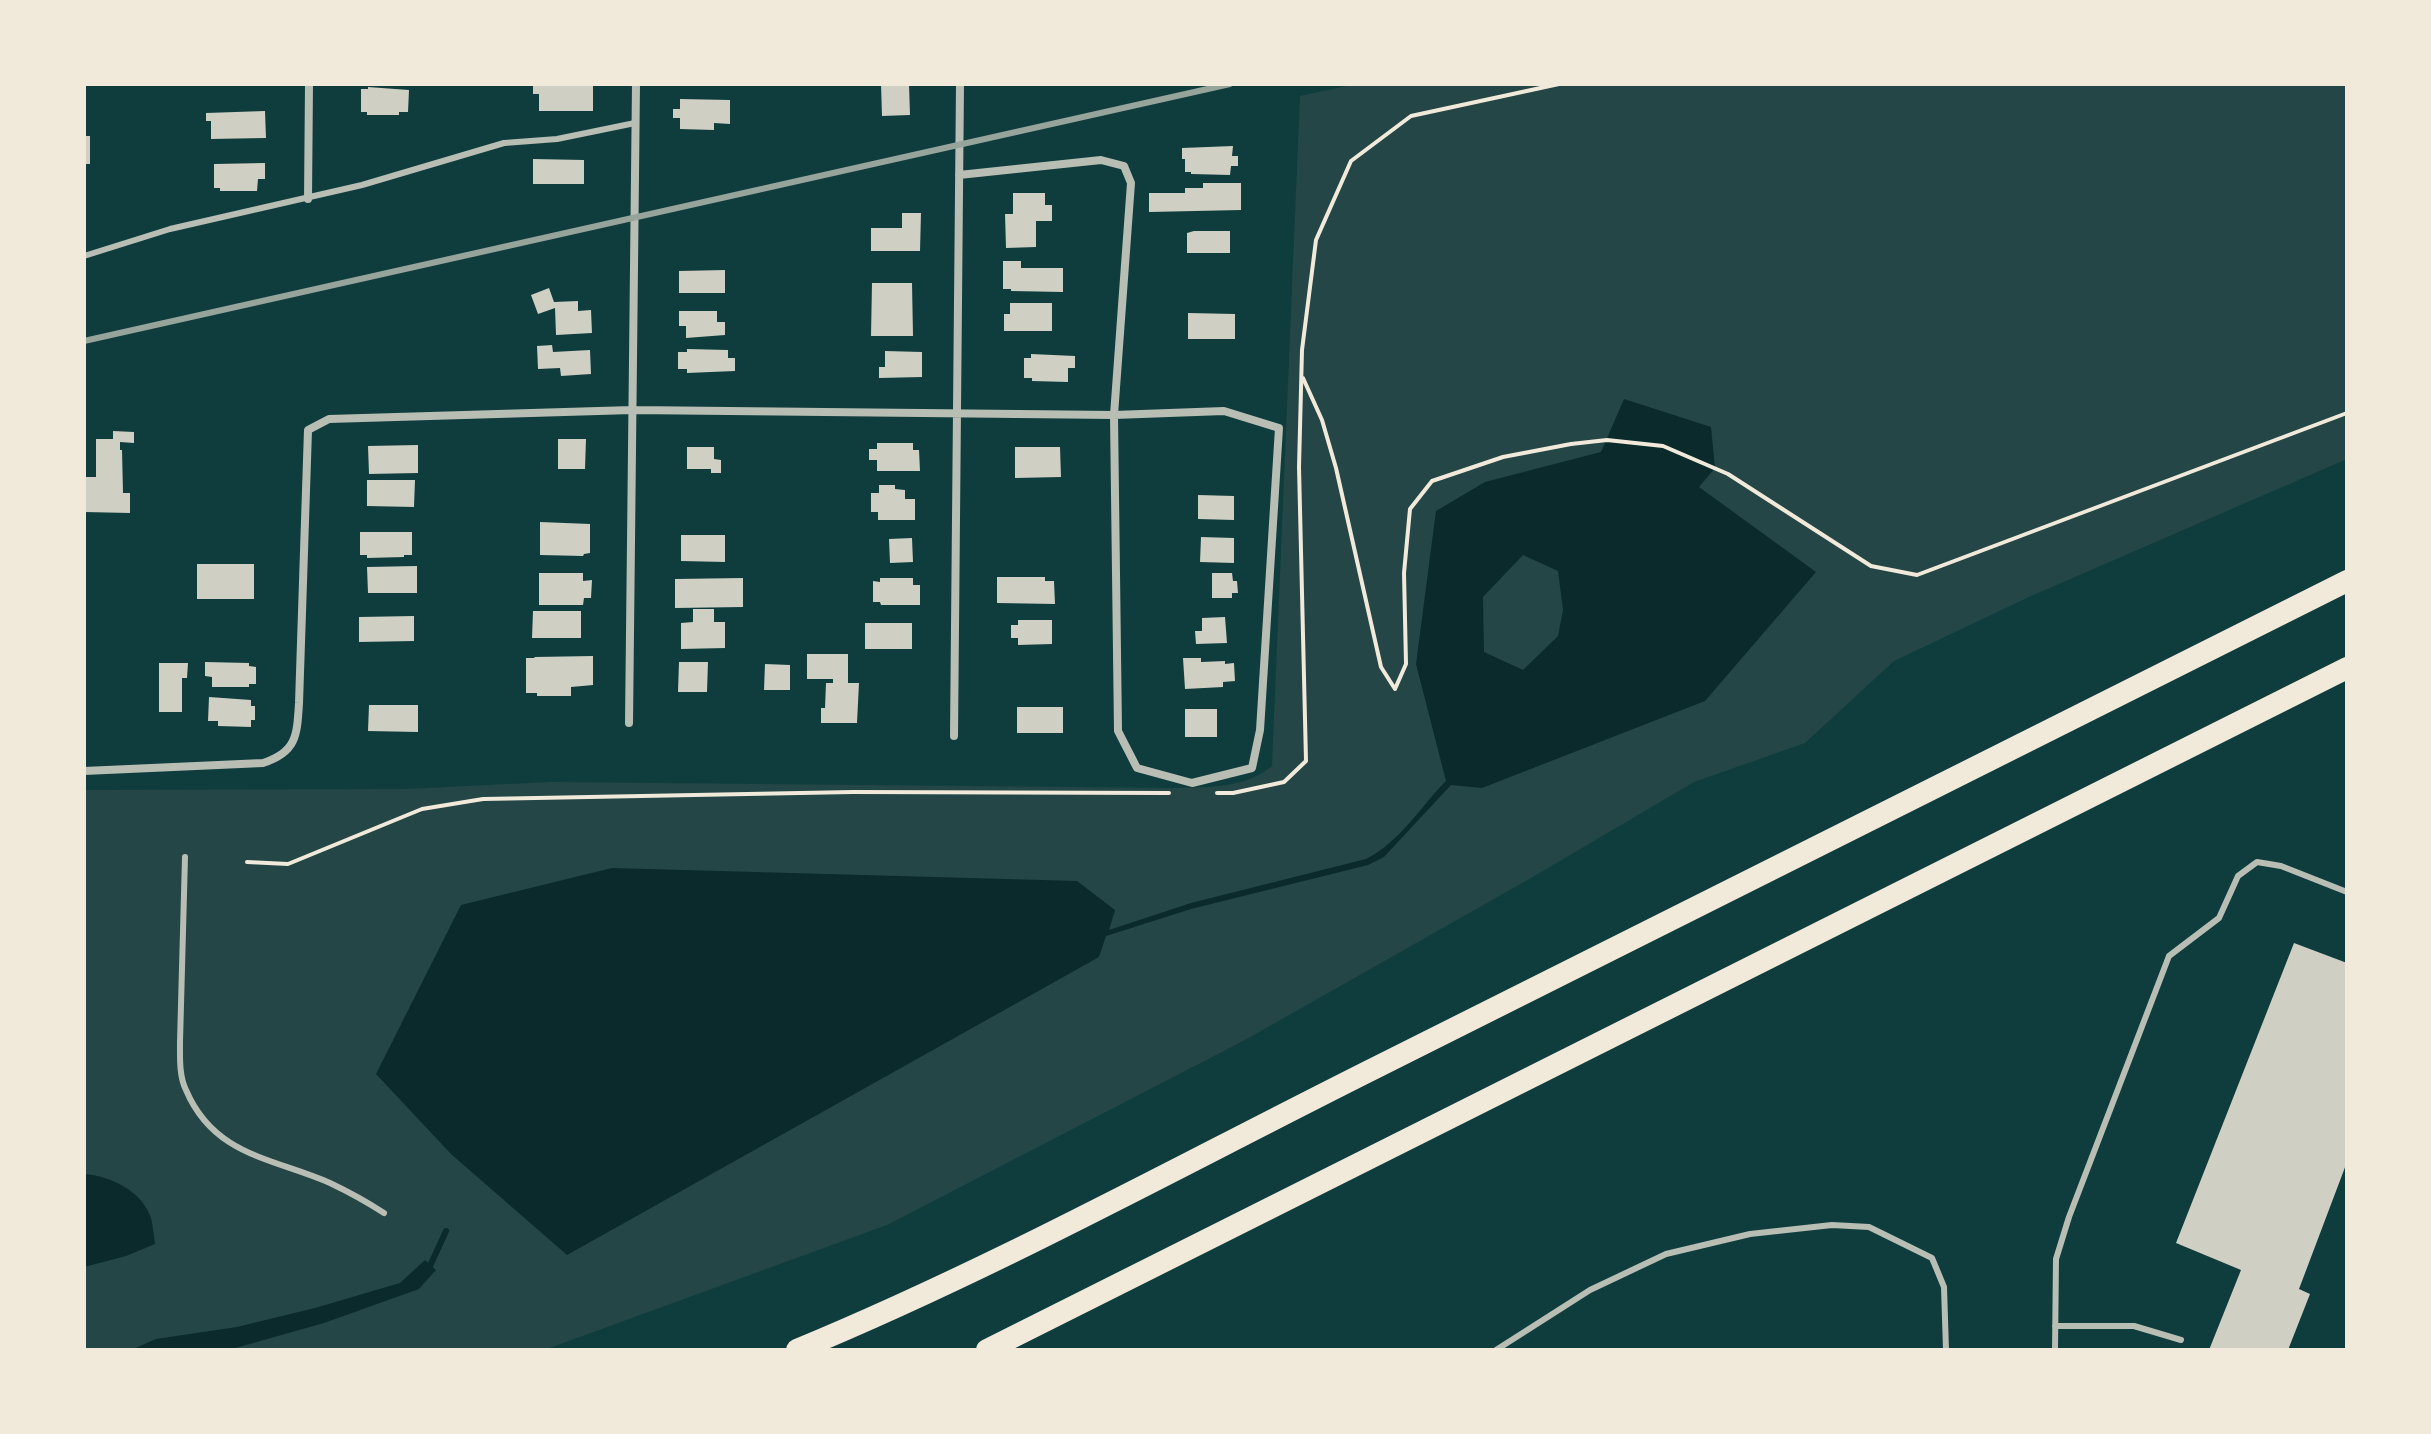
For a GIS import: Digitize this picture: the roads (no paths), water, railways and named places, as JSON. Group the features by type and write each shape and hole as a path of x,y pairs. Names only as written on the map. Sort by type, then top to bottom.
{"highway":[{"path":"797,1350 959,1280 2347,581"},
{"path":"987,1350 2347,668"}],"street":[{"path":"308,199 309,84"},
{"path":"629,723 636,84"},
{"path":"954,736 960,84"},
{"path":"84,771 263,763 283,754 293,744 298,718 308,430 329,419 632,410 1114,415 1224,411 1279,428 1260,730 1252,768 1192,783 1137,768 1118,731 1114,415 1131,183 1124,166 1101,160 959,175"}],"lane":[{"path":"84,256 170,229 308,199 504,143 557,139 635,123"},
{"path":"185,857 180,1042 185,1089 219,1136 242,1151 330,1183 384,1213"},
{"path":"2055,1350 2056,1259 2069,1217 2169,956 2219,918 2238,876 2257,862 2281,866 2347,892"},
{"path":"1496,1350 1590,1290 1666,1254 1750,1234 1832,1225 1869,1227 1932,1258 1944,1287 1946,1350"},
{"path":"2055,1326 2134,1326 2181,1340"}],"waterway":[{"path":"424,1270 430,1266 446,1231"}],"railway":[{"path":"84,341 1230,84"}]}
